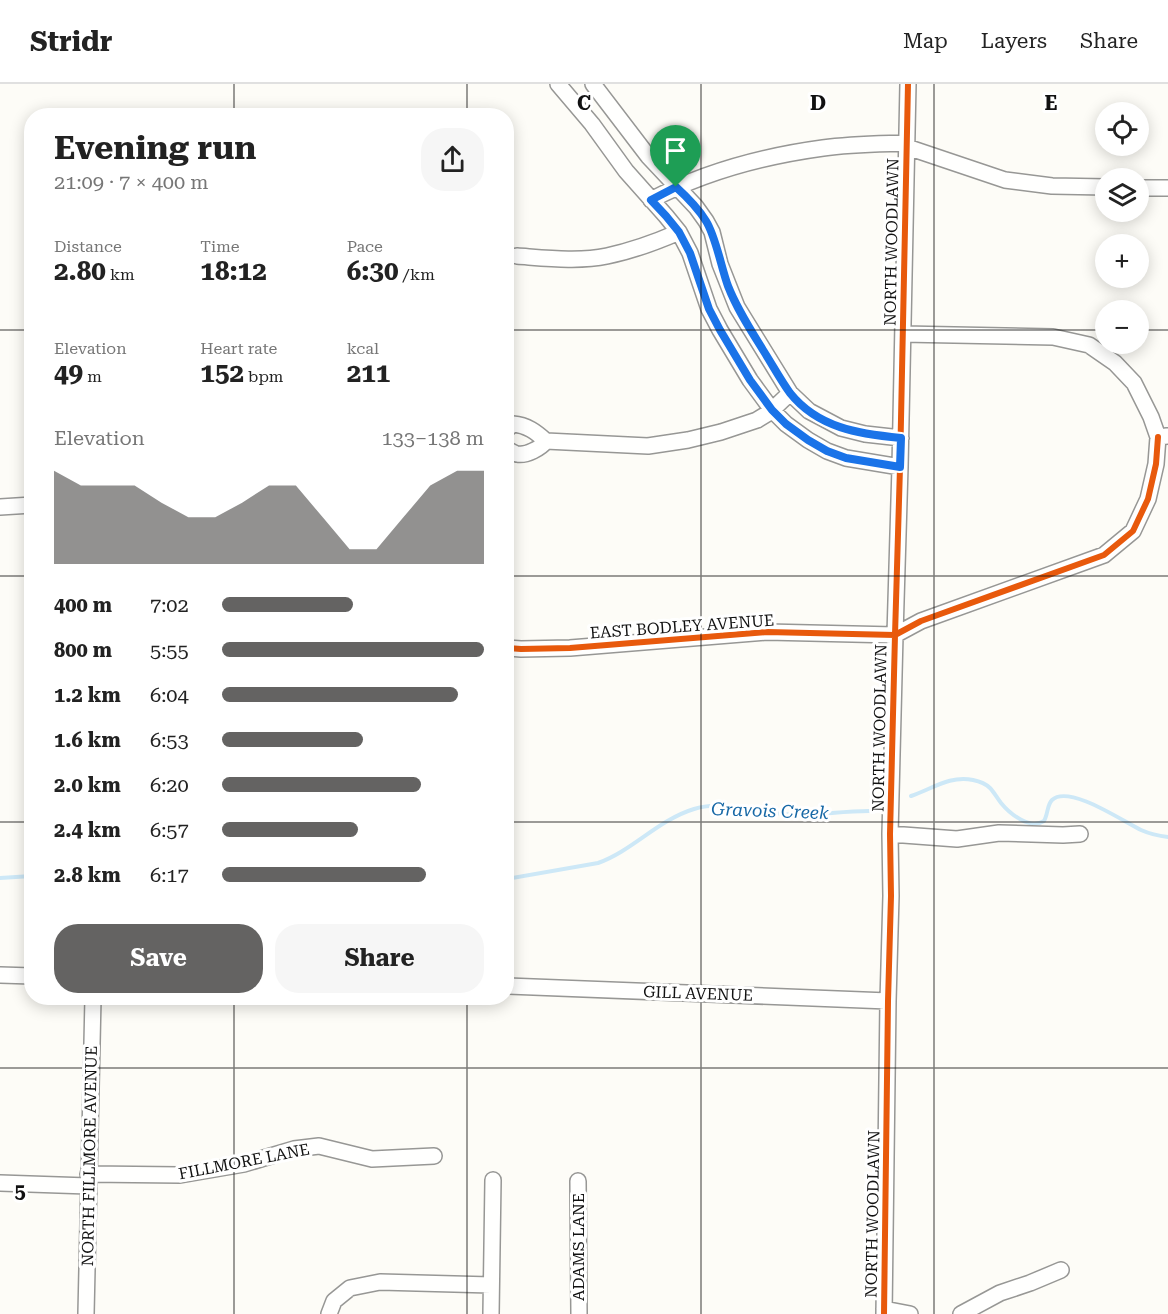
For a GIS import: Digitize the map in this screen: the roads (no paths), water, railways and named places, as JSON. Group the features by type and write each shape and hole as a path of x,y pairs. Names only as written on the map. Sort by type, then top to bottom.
{"street":[{"path":"558,84 592,124 626,171 679,232 690,253 709,309 750,380 772,410 793,429 827,451 854,459 900,467"},
{"path":"593,84 648,156 691,201 706,221 712,232 720,264 737,307 790,393 809,411 841,428 865,434 901,438"},
{"name":"NORTH WOODLAWN","path":"884,1312 890,834 908,84"},
{"path":"651,200 676,187 722,170 770,157 825,147 907,145 1005,180 1052,186 1095,187"},
{"path":"1149,188 1168,189"},
{"path":"517,256 562,260 605,257 656,242 679,232"},
{"path":"895,635 921,621 1104,555 1133,531 1148,499 1163,436 1134,383 1115,363 1089,345 1053,337 903,334"},
{"path":"514,424 522,425 546,441 648,446 688,440 757,420 790,393"},
{"path":"514,453 525,454 544,445 546,441"},
{"path":"0,507 24,506"},
{"name":"EAST BODLEY AVENUE","path":"514,648 570,648 767,632 895,635"},
{"path":"890,834 957,838 999,833 1063,836 1080,834"},
{"path":"0,975 24,976"},
{"name":"GILL AVENUE","path":"514,986 888,1001"},
{"name":"NORTH FILLMORE AVENUE","path":"86,1314 93,1005"},
{"name":"FILLMORE LANE","path":"0,1183 180,1174 244,1164 294,1149 319,1146 372,1159 434,1156"},
{"path":"491,1314 493,1180"},
{"name":"ADAMS LANE","path":"578,1181 579,1314"},
{"path":"961,1314 1000,1293 1061,1270"},
{"path":"329,1314 334,1301 350,1288 380,1282 491,1285"},
{"path":"884,1312 910,1314"}],"waterway":[{"name":"Gravois Creek","path":"911,796 949,781 973,780 993,791 1010,812 1021,820 1033,824 1044,821 1052,800 1060,796 1071,797 1097,806 1144,831 1168,837"},
{"name":"Gravois Creek","path":"514,878 598,863 622,851 669,820 707,806 732,806 800,815 869,811"},
{"name":"Gravois Creek","path":"0,878 24,876"}]}
